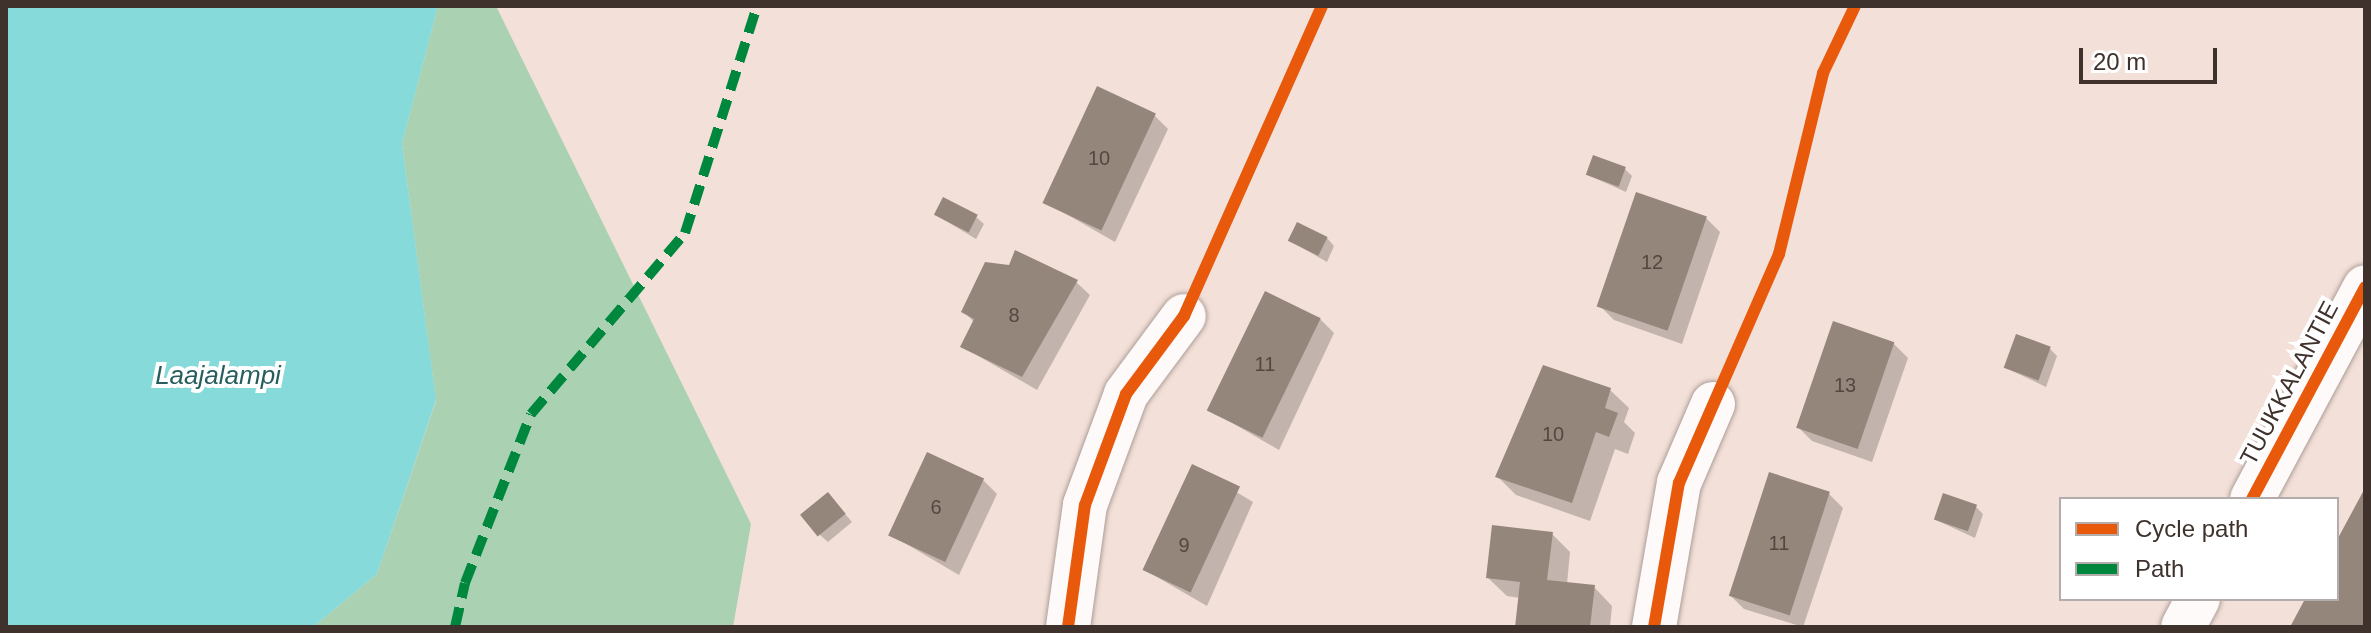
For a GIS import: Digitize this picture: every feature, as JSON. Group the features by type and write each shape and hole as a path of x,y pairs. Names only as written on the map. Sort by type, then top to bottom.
{"street":[{"name":"TUUKKALANTIE","path":"2253,497 2365,287"},
{"path":"1068,627 1085,505 1121,407 1184,316"},
{"path":"1654,627 1679,483 1713,404"},
{"path":"2183,627 2197,601"}],"green space":[{"path":"438,6 496,6 751,524 733,627 313,627 377,574 436,401 402,144"}],"water":[{"name":"Laajalampi","path":"6,6 438,6 402,144 436,400 377,574 313,627 6,627"}],"building":[{"path":"1097,86 1156,113 1101,230 1042,203"},
{"path":"1593,155 1626,167 1619,187 1586,175"},
{"path":"1636,192 1707,216 1668,331 1597,306"},
{"path":"943,197 978,215 969,233 934,215"},
{"path":"1297,222 1328,237 1318,256 1288,241"},
{"path":"1015,250 1078,280 1022,377 960,347 974,319 961,312 985,262 1009,265"},
{"path":"1265,291 1321,318 1262,438 1207,411"},
{"path":"1833,321 1894,342 1858,449 1796,428"},
{"path":"2016,334 2051,347 2038,380 2004,368"},
{"path":"1543,365 1611,388 1605,408 1618,413 1609,437 1596,432 1572,503 1495,477"},
{"path":"927,452 984,479 945,562 888,535"},
{"path":"1192,464 1240,486 1191,592 1143,570"},
{"path":"1769,472 1830,492 1790,615 1729,596"},
{"path":"2365,488 2363,627 2290,627 2304,601 2339,601 2339,536"},
{"path":"828,492 846,514 818,536 800,515"},
{"path":"1943,493 1977,505 1968,531 1934,519"},
{"path":"1492,525 1553,532 1547,580 1595,585 1590,627 1515,627 1520,582 1486,578"}],"marked path":[{"path":"455,627 465,583 531,414 685,233 757,6"}],"cycle path":[{"path":"1068,627 1085,505 1126,394 1184,316 1322,6"},
{"path":"1654,627 1679,483 1779,254 1823,73 1855,6"},
{"path":"2253,497 2365,287"}]}
